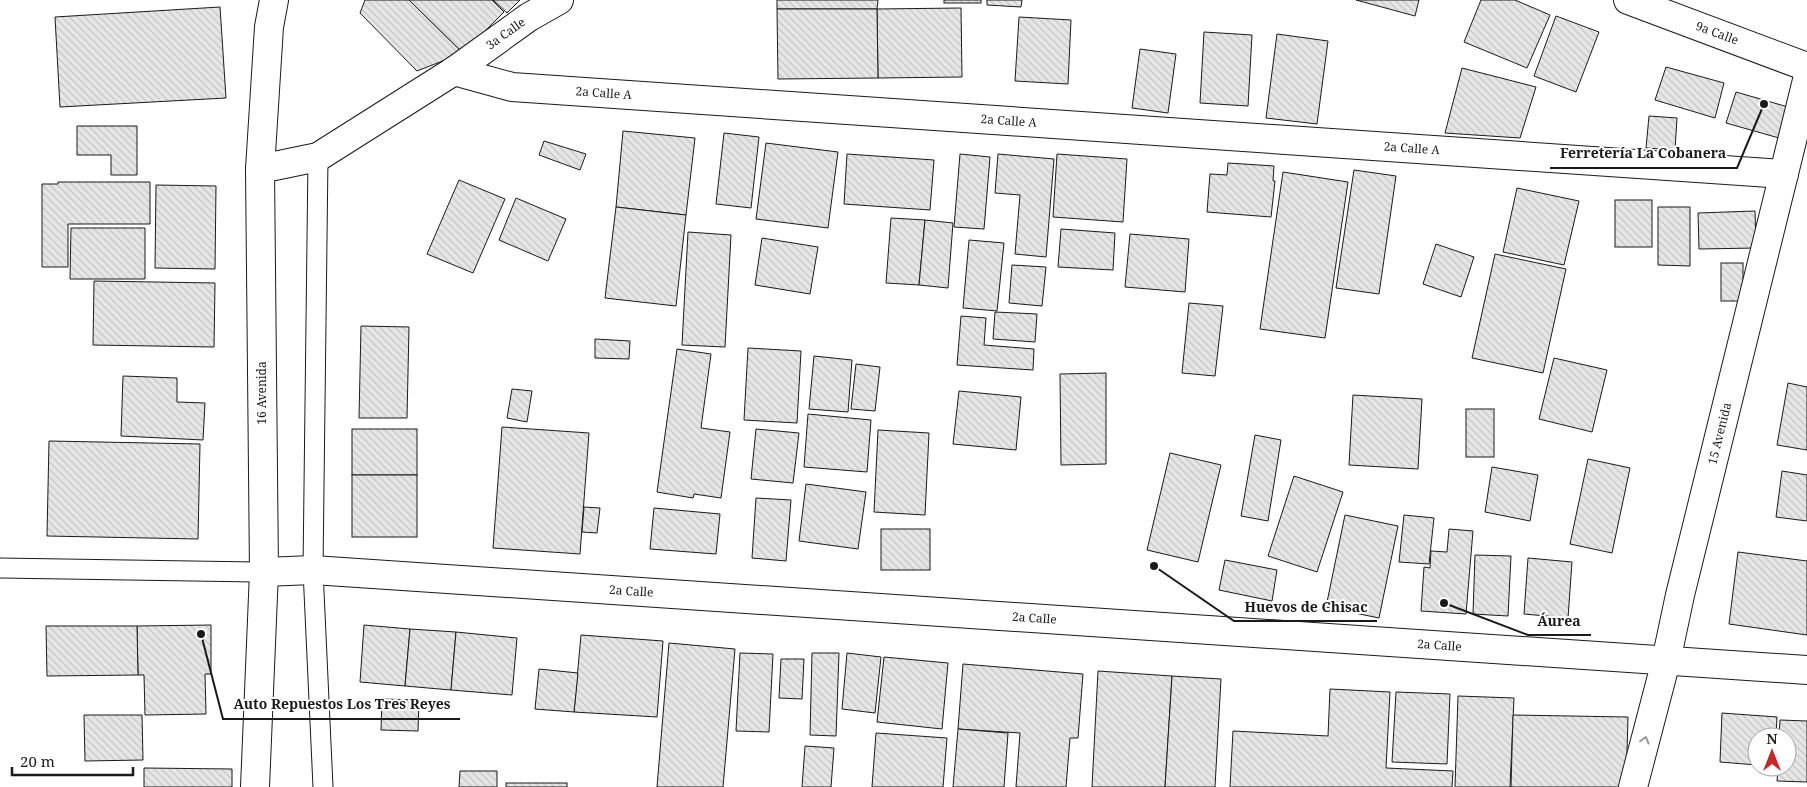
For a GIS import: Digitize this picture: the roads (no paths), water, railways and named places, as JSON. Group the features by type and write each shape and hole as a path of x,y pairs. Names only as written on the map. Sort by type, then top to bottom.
{"street":[{"name":"16 Avenida","path":"255,787 264,572 260,169 269,28 274,0"},
{"name":"3a Calle","path":"454,71 529,17 559,0"},
{"name":"9a Calle","path":"1628,0 1807,67"},
{"path":"260,169 318,158 454,71"},
{"name":"2a Calle A","path":"454,71 512,87 1784,174"},
{"name":"15 Avenida","path":"1633,787 1666,661 1680,595 1807,80"},
{"name":"2a Calle","path":"264,572 313,570 1807,670"}],"lane":[{"path":"318,158 313,570 323,787"},
{"path":"0,568 264,572"}],"place":[{"name":"Ferretería La Cobanera","path":"1764,104"},
{"name":"Huevos de Chisac","path":"1154,566"},
{"name":"Áurea","path":"1444,603"},
{"name":"Auto Repuestos Los Tres Reyes","path":"201,634"}]}
